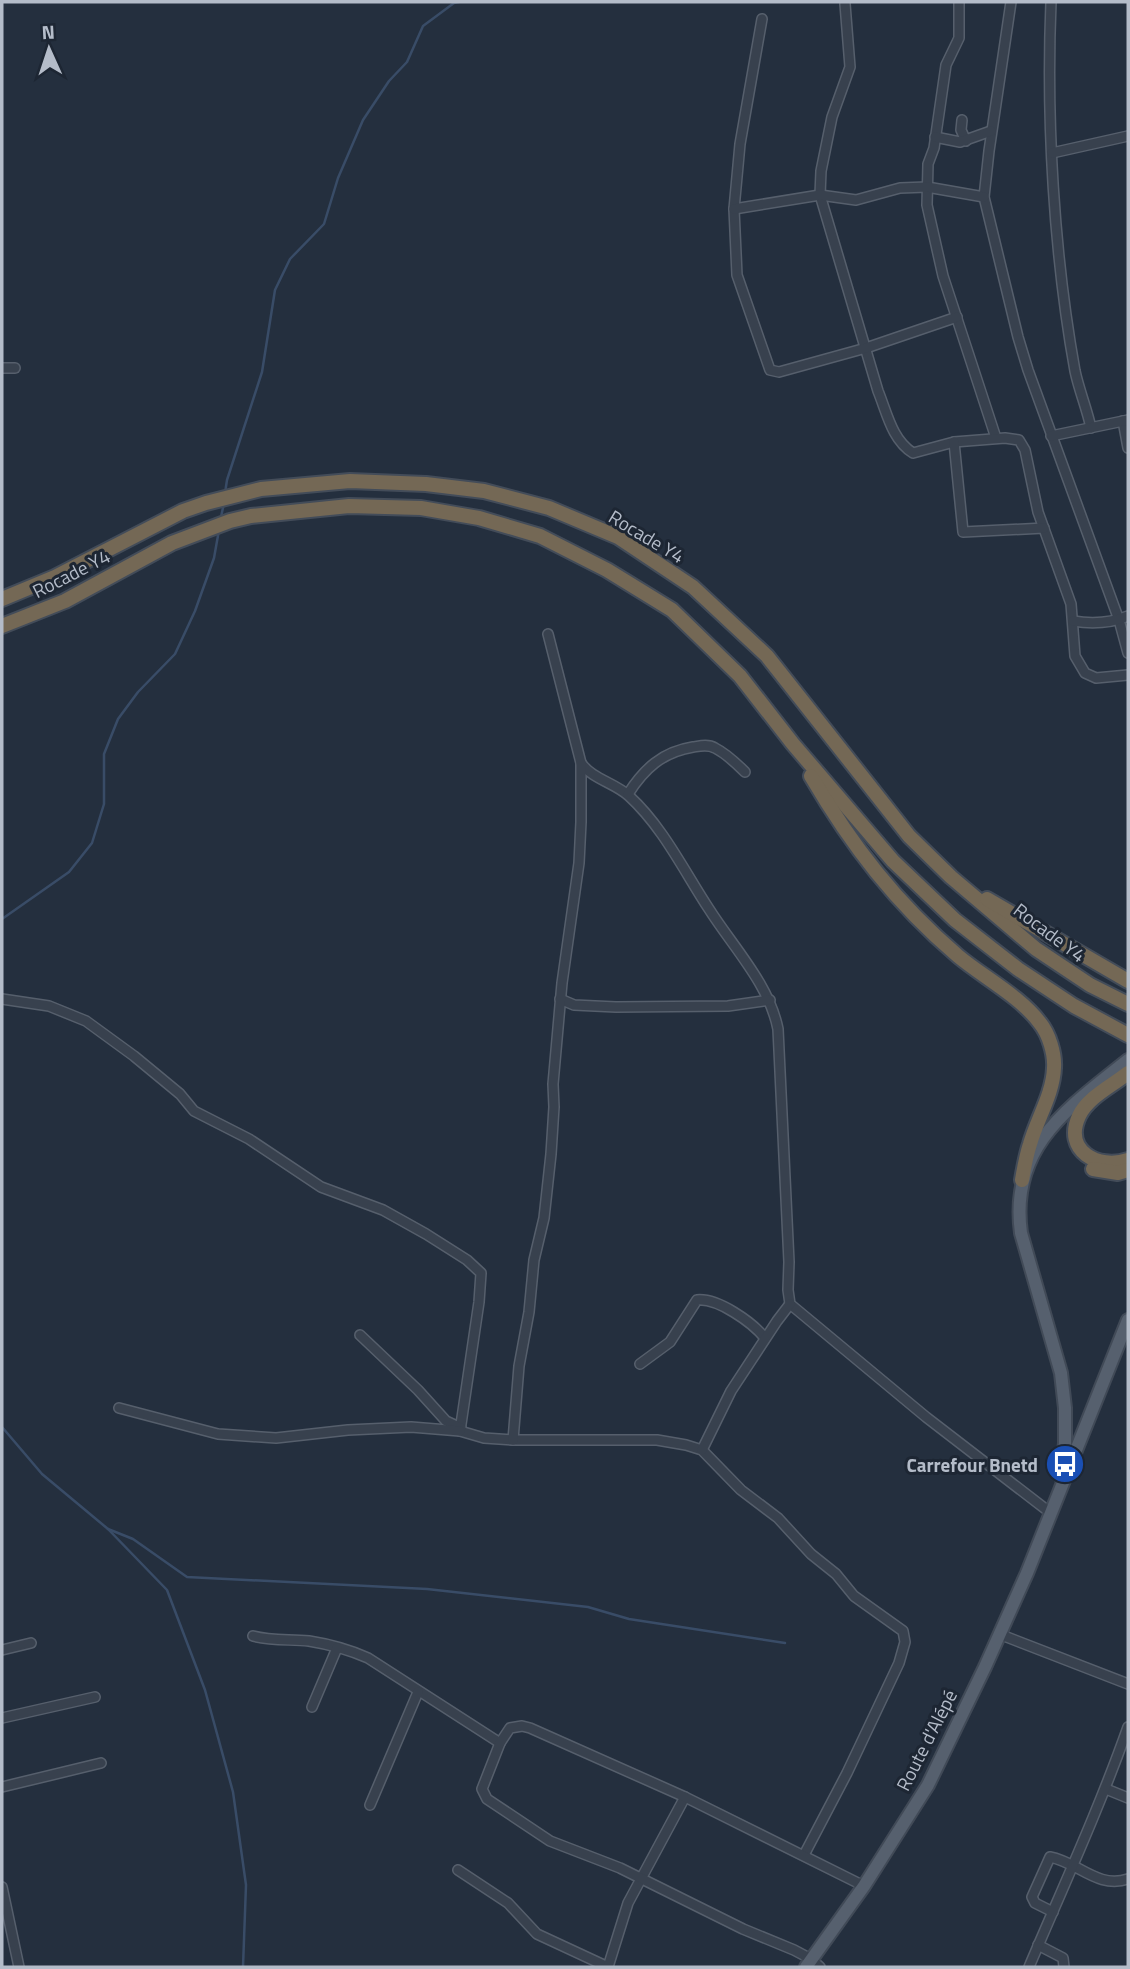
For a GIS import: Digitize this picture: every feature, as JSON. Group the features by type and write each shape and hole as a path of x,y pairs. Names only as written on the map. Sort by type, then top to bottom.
{"highway":[{"name":"Rocade Y4","path":"2,599 55,577 183,512 206,503 261,489 350,481 426,484 484,491 549,508 618,537 693,587 767,656 909,836 951,877 1036,949 1090,985 1128,1004"},
{"name":"Rocade Y4","path":"2,626 65,601 173,543 221,524 251,516 349,506 421,508 479,518 540,536 607,570 672,610 740,676 793,744 893,860 955,920 1029,977 1074,1006 1128,1035"},
{"path":"793,744 853,844 892,893 956,954 1022,1004 1041,1023 1050,1041 1055,1068 1030,1144 1022,1180"},
{"path":"951,877 1128,981"},
{"path":"1122,1074 1079,1115 1076,1138 1080,1149 1091,1160 1105,1163 1128,1160"},
{"path":"1076,1101 1067,1128 1072,1154 1086,1167 1105,1173 1118,1174 1128,1170"}],"main road":[{"name":"Route d'Alépé","path":"1052,1514 1061,1477 1065,1443 1064,1396 1061,1373 1021,1233 1018,1211 1022,1180 1035,1147 1054,1123 1076,1101 1122,1074 1128,1060"},
{"name":"Route d'Alépé","path":"812,1964 928,1785 1052,1514 1128,1320"}],"street":[{"path":"960,2 959,38 946,65 928,164 926,205 934,243 996,438"},
{"path":"1011,2 991,131 984,197 1018,337 1128,653"},
{"path":"1051,2 1052,153 1064,293 1076,376 1091,428"},
{"path":"845,4 850,67 832,117 821,171 820,195 878,391 895,435 909,451 917,453 954,442 1016,438 1024,448 1036,503 1067,592 1073,621 1075,656 1085,673 1096,678 1128,675"},
{"path":"762,19 740,144 734,209 737,275 770,370 779,372 866,348 957,317"},
{"path":"962,120 961,130 966,141"},
{"path":"935,137 960,142 991,131"},
{"path":"1052,153 1128,136"},
{"path":"734,209 820,195 856,200 900,188 927,187 984,197"},
{"path":"2,369 15,368"},
{"path":"1051,436 1125,421 1128,448"},
{"path":"954,442 963,532 1044,527"},
{"path":"1073,621 1091,623 1128,616"},
{"path":"513,1440 519,1366 529,1312 534,1260 544,1218 551,1154 560,999 579,863 581,763 548,634"},
{"path":"628,794 647,770 678,749 698,746 716,748 745,772"},
{"path":"581,763 589,772 628,794 667,841 709,910 770,1000 778,1029 790,1304 916,1409 1052,1514"},
{"path":"2,999 50,1006 86,1021 143,1063 180,1094 194,1111 250,1139 321,1187 383,1210 426,1234 467,1260 481,1273 461,1430"},
{"path":"560,999 574,1005 616,1007 728,1006 770,1000"},
{"path":"640,1364 670,1342 696,1300 707,1299 737,1315 752,1324 765,1339"},
{"path":"702,1450 731,1391 790,1304"},
{"path":"360,1335 418,1390 446,1421 484,1438 657,1440 702,1450 741,1490 778,1518 811,1554 836,1574 854,1596 903,1631 905,1636 899,1663 848,1773 804,1855"},
{"path":"118,1408 218,1434 276,1438 348,1430 411,1427 461,1430"},
{"path":"999,1634 1128,1684"},
{"path":"253,1636 269,1640 309,1641 368,1658 500,1743"},
{"path":"2,1650 31,1643"},
{"path":"313,1707 337,1648"},
{"path":"370,1805 418,1692"},
{"path":"2,1718 95,1696"},
{"path":"812,1964 682,1897 620,1868 550,1841 487,1799 482,1790 500,1743 510,1728 530,1728 685,1797 863,1886"},
{"path":"1029,1967 1074,1867 1128,1729"},
{"path":"2,1787 101,1763"},
{"path":"1106,1789 1128,1798"},
{"path":"458,1870 508,1903 537,1934 608,1967 622,1919 685,1797"},
{"path":"1054,1912 1035,1903 1032,1897 1048,1859 1053,1856 1104,1881 1115,1883 1128,1879"},
{"path":"2,1887 19,1967"},
{"path":"1038,1945 1059,1954 1063,1958 1064,1967"}],"waterway":[{"path":"225,493 262,372 275,290 290,259 324,224 338,178 363,120 389,81 407,62 423,26 459,2"},
{"path":"221,517 224,503"},
{"path":"2,919 69,872 92,843 104,804 104,754 118,719 138,692 175,654 195,611 214,558 219,530"},
{"path":"2,1427 42,1474 108,1529 167,1590 205,1690 233,1792 246,1885 243,1967"},
{"path":"108,1529 133,1539 187,1577 427,1589 588,1607 629,1619 785,1643"}],"place":[{"name":"Carrefour Bnetd","path":"1065,1464"}]}
